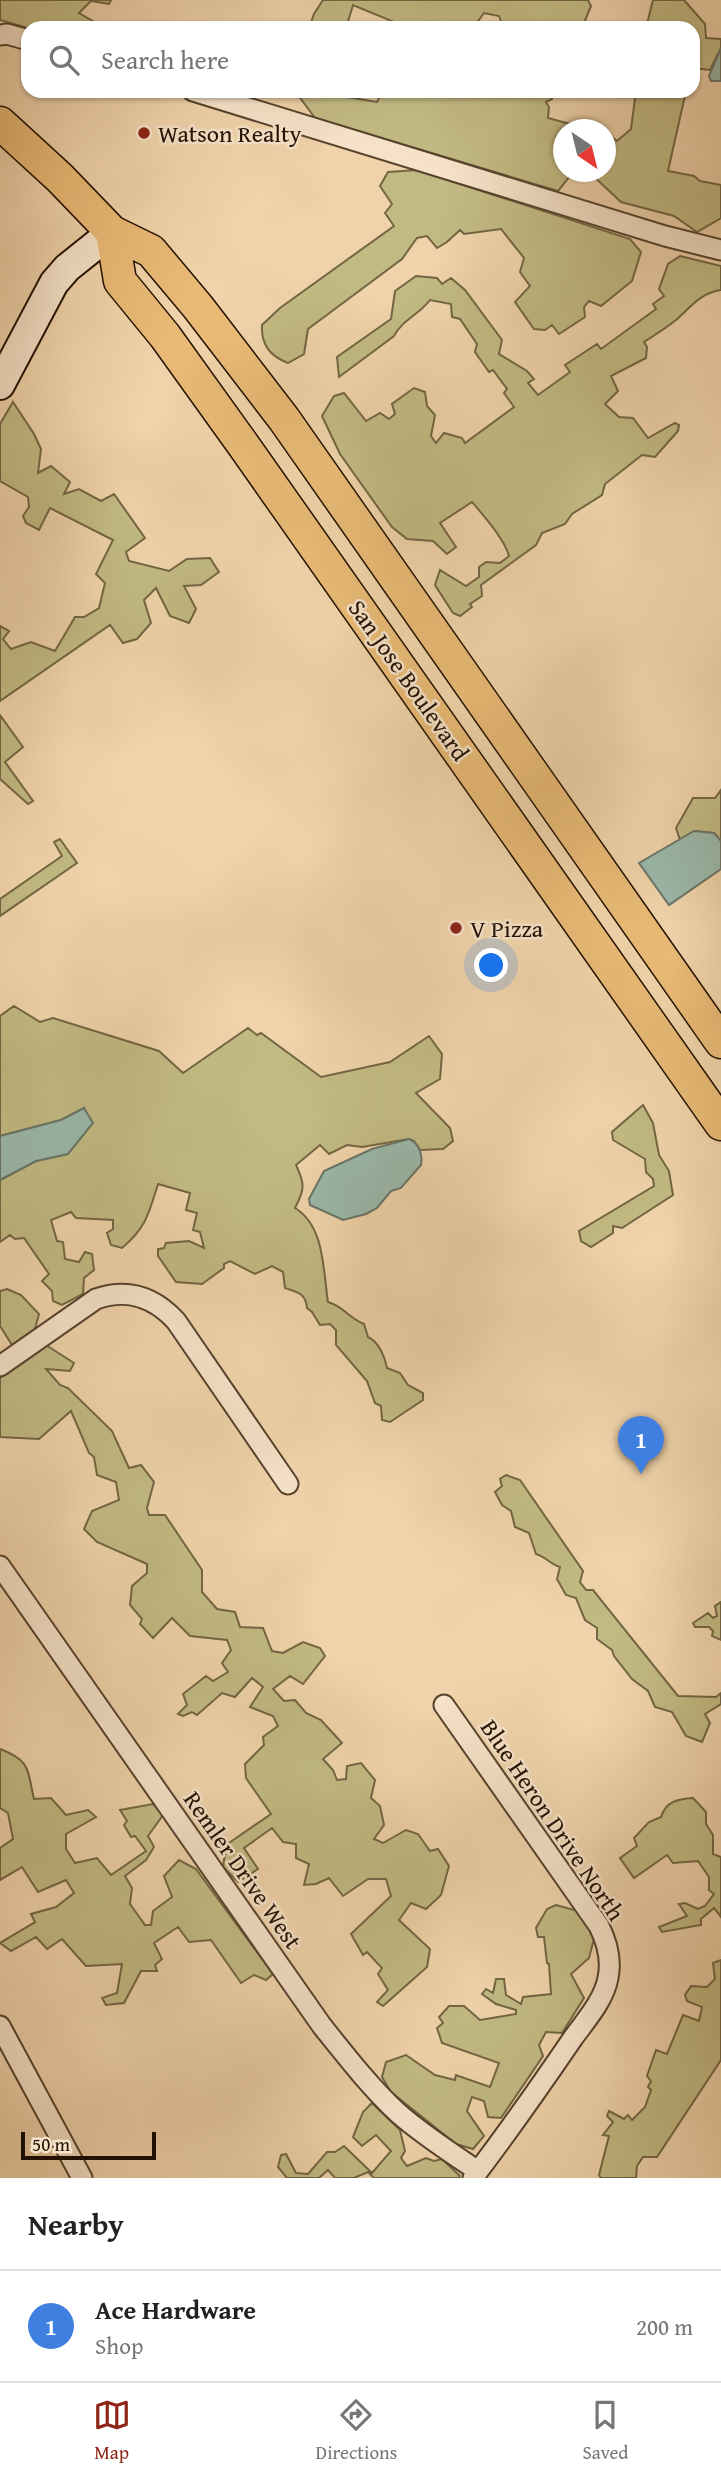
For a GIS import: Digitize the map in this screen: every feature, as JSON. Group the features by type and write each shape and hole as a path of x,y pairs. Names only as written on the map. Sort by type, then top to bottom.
{"main road":[{"name":"San Jose Boulevard","path":"0,123 60,178 112,232 151,251 198,307 284,419 721,1042"},
{"name":"San Jose Boulevard","path":"112,232 120,281 165,336 244,446 721,1124"},
{"path":"244,446 284,419"},
{"path":"534,856 572,830"}],"street":[{"path":"0,35 21,38"},
{"path":"216,98 629,225 721,250"},
{"path":"0,385 54,283 67,268 112,232"},
{"path":"0,1366 96,1299 109,1294 140,1296 167,1311 176,1321 288,1484"},
{"name":"Remler Drive West","path":"0,1566 322,2026 361,2074 396,2111 476,2175"},
{"name":"Blue Heron Drive North","path":"444,1705 599,1926 607,1942 610,1959 608,1979 600,1999 476,2175"},
{"path":"0,2026 82,2178"}],"shaded area":[{"path":"0,0 111,0 109,4 91,1 79,13 93,21 21,21 21,26 0,20"},
{"path":"323,0 588,0 591,6 585,21 501,21 499,16 484,13 478,21 392,21 353,5 348,21 312,21"},
{"path":"653,0 684,0 705,24 706,38 721,39 721,48 710,70 700,69 700,21 648,21"},
{"path":"721,48 721,81 711,81 709,76"},
{"path":"300,98 353,98 377,102 379,98 552,98 546,102 549,107 548,118 553,119 553,182 565,182 558,191 315,118"},
{"path":"635,98 684,98 668,171 721,185 721,218 697,232 674,216 621,202 600,182 616,182 617,141 631,129"},
{"path":"417,170 630,239 641,252 632,281 601,306 589,301 584,307 585,317 559,334 552,325 545,330 534,329 515,302 530,286 520,272 524,258 501,229 464,234 460,230 437,248 427,236 417,238 402,259 308,329 304,354 288,363 276,357 265,344 262,325 280,308 394,226 385,213 392,204 380,186 388,172"},
{"path":"680,256 721,266 721,290 701,297 672,323 644,342 647,347 646,358 611,376 618,391 605,404 619,417 633,418 648,438 675,423 679,425 678,431 655,457 642,455 605,484 602,495 572,514 565,524 542,533 536,545 481,585 482,596 470,604 472,607 460,616 453,613 435,585 440,570 466,586 479,577 479,567 486,562 500,563 509,556 499,536 472,502 440,523 456,547 447,554 433,541 407,539 392,527 340,454 322,416 334,396 344,393 366,421 380,413 389,419 395,414 392,404 414,388 425,392 427,406 435,415 431,436 436,443 444,433 462,438 465,443 514,407 504,393 507,389 493,370 489,372 475,352 477,344 460,319 452,317 451,304 430,300 394,336 339,377 337,357 391,319 395,291 416,276 437,278 442,284 451,278 465,290 502,340 499,354 527,371 534,379 528,383 538,395 570,372 565,365 597,344 601,349 656,309 653,304 664,296 659,289 668,264"},
{"path":"13,402 41,449 38,473 51,466 70,482 64,494 79,489 101,501 114,494 145,538 126,552 129,561 169,571 187,559 210,558 219,572 201,585 184,586 196,609 189,623 170,616 156,588 144,600 151,623 137,639 123,643 110,625 0,701 0,626 9,631 3,639 11,649 31,642 55,651 75,617 84,617 99,608 105,583 96,574 113,540 50,508 39,530 26,523 23,516 29,507 28,497 0,481 0,424"},
{"path":"0,715 23,747 5,762 33,801 28,804 0,779"},
{"path":"721,790 721,841 714,833 694,831 680,840 676,828 693,798 715,798"},
{"path":"694,831 714,833 721,841 721,869 669,905 639,863"},
{"path":"60,839 77,863 0,916 0,899 62,856 54,842"},
{"path":"14,1006 40,1022 53,1018 159,1051 183,1073 248,1028 257,1035 261,1033 321,1077 390,1062 429,1036 442,1054 440,1079 416,1093 450,1128 453,1141 443,1149 420,1150 414,1141 409,1139 362,1147 347,1145 329,1154 320,1145 296,1165 303,1187 295,1208 305,1216 317,1237 328,1302 364,1324 368,1337 381,1350 387,1368 400,1373 408,1385 423,1393 423,1400 390,1422 382,1420 381,1406 375,1403 367,1381 336,1345 336,1330 330,1324 320,1325 307,1308 303,1297 285,1288 283,1272 272,1266 255,1274 230,1261 202,1284 176,1282 158,1256 158,1249 164,1248 166,1243 189,1241 204,1248 200,1232 193,1230 197,1213 186,1210 190,1193 158,1184 142,1227 122,1248 111,1245 107,1233 113,1229 113,1220 76,1218 71,1212 51,1220 57,1241 63,1242 65,1259 79,1262 85,1252 92,1254 94,1270 84,1278 83,1294 62,1305 53,1301 52,1291 42,1281 49,1274 24,1238 15,1239 10,1235 0,1242 0,1180 36,1161 68,1154 84,1108 61,1120 0,1136 0,1016"},
{"path":"643,1105 653,1123 659,1155 669,1171 673,1195 622,1228 613,1226 613,1233 591,1247 581,1241 579,1231 654,1186 653,1179 646,1172 645,1159 613,1140 612,1132"},
{"path":"84,1108 93,1123 68,1154 36,1161 0,1180 0,1136 61,1120"},
{"path":"409,1139 420,1150 421,1165 401,1188 391,1191 377,1208 343,1220 310,1205 309,1199 324,1171 372,1149"},
{"path":"7,1289 21,1295 39,1314 35,1329 12,1345 0,1326 0,1291"},
{"path":"46,1345 74,1363 70,1371 46,1369 112,1431 129,1468 141,1465 154,1482 147,1508 149,1515 165,1515 202,1570 202,1592 217,1609 235,1612 240,1627 263,1628 272,1651 283,1653 303,1642 320,1648 325,1656 303,1684 290,1676 273,1689 284,1701 295,1700 306,1713 321,1720 342,1743 323,1759 333,1770 337,1780 346,1779 347,1766 361,1763 375,1780 371,1798 380,1806 384,1825 374,1839 383,1843 406,1830 418,1834 430,1851 438,1849 449,1866 441,1895 426,1909 411,1903 399,1920 430,1949 427,1967 383,2006 377,2002 388,1990 378,1974 382,1968 367,1952 363,1955 351,1934 391,1896 386,1879 368,1879 343,1896 329,1878 316,1884 304,1885 309,1864 296,1858 296,1844 283,1842 272,1828 244,1848 258,1869 238,1882 223,1867 226,1845 271,1814 246,1778 245,1764 264,1745 263,1737 278,1726 273,1716 250,1707 263,1687 252,1678 235,1697 222,1693 197,1715 192,1712 183,1716 178,1714 187,1705 183,1694 206,1676 213,1681 228,1672 222,1663 231,1650 227,1640 190,1636 172,1618 153,1638 140,1624 142,1619 130,1605 132,1586 147,1573 147,1564 97,1542 84,1529 92,1511 119,1500 116,1482 97,1475 94,1457 89,1453 71,1411 39,1439 0,1437 0,1378"},
{"path":"506,1475 520,1480 583,1571 580,1582 586,1590 593,1590 678,1696 716,1697 721,1693 721,1704 705,1714 710,1723 702,1742 686,1736 672,1712 655,1707 648,1691 632,1679 612,1650 597,1639 597,1628 585,1620 576,1598 566,1595 557,1579 560,1567 536,1554 529,1533 515,1527 511,1511 502,1505 495,1492 502,1486 500,1479"},
{"path":"721,1602 721,1640 712,1636 713,1631 709,1627 695,1627 693,1623 708,1613 713,1618 717,1616 715,1606"},
{"path":"0,1749 23,1762 34,1799 51,1798 66,1815 88,1810 96,1817 66,1834 66,1849 75,1863 97,1858 111,1875 146,1851 135,1836 131,1837 124,1825 127,1821 120,1810 153,1804 163,1815 148,1836 154,1847 146,1860 125,1876 132,1888 130,1904 145,1925 151,1925 153,1911 172,1897 164,1876 179,1860 196,1869 273,1974 266,1980 254,1975 241,1983 211,1940 189,1942 178,1927 154,1943 162,1959 155,1965 157,1971 141,1971 124,2003 106,2005 102,1998 117,1993 122,1964 86,1966 62,1939 47,1949 36,1937 11,1951 0,1943 35,1922 31,1914 56,1907 74,1893 66,1880 38,1892 22,1867 0,1880 0,1848 13,1839 8,1813 0,1808"},
{"path":"693,1798 706,1812 706,1824 713,1835 713,1854 721,1857 721,1917 714,1908 701,1919 701,1925 662,1932 659,1927 687,1916 679,1904 685,1903 698,1909 705,1906 714,1894 709,1890 709,1877 698,1861 673,1863 667,1855 634,1878 620,1858 637,1846 634,1838 649,1822 661,1817 669,1804"},
{"path":"556,1905 578,1911 595,1935 589,1958 571,1974 584,1998 562,2033 546,2032 539,2045 543,2056 501,2118 488,2117 484,2101 472,2097 467,2111 484,2136 473,2149 456,2144 391,2092 382,2077 386,2062 406,2055 435,2075 455,2080 456,2075 490,2087 499,2063 442,2043 437,2028 443,2023 439,2017 449,2006 464,2006 480,2020 516,2014 516,2010 496,2004 482,1994 486,1989 493,1993 496,1979 504,1979 506,1995 521,2004 523,1997 551,1994 544,1937 538,1937 536,1928 547,1909"},
{"path":"721,1960 721,2060 657,2157 643,2157 637,2166 636,2178 601,2178 599,2175 609,2136 603,2135 613,2122 607,2116 609,2111 624,2119 628,2115 632,2120 645,2107 651,2090 648,2087 651,2081 647,2076 656,2050 667,2054 683,2015 699,2021 702,2007 687,2001 685,1995 691,1986 707,1987 715,1979 713,1963"},
{"path":"372,2103 400,2130 405,2151 401,2158 407,2166 426,2158 434,2161 442,2159 459,2178 374,2178 368,2172 354,2178 335,2178 328,2170 319,2178 287,2178 278,2167 281,2155 286,2154 296,2173 308,2174 327,2152 335,2152 344,2146 372,2173 391,2151 376,2135 362,2146 353,2137 363,2112"}],"place":[{"name":"Watson Realty","path":"144,133"},
{"name":"V Pizza","path":"456,928"},
{"name":"Ace Hardware","path":"641,1474"}]}
